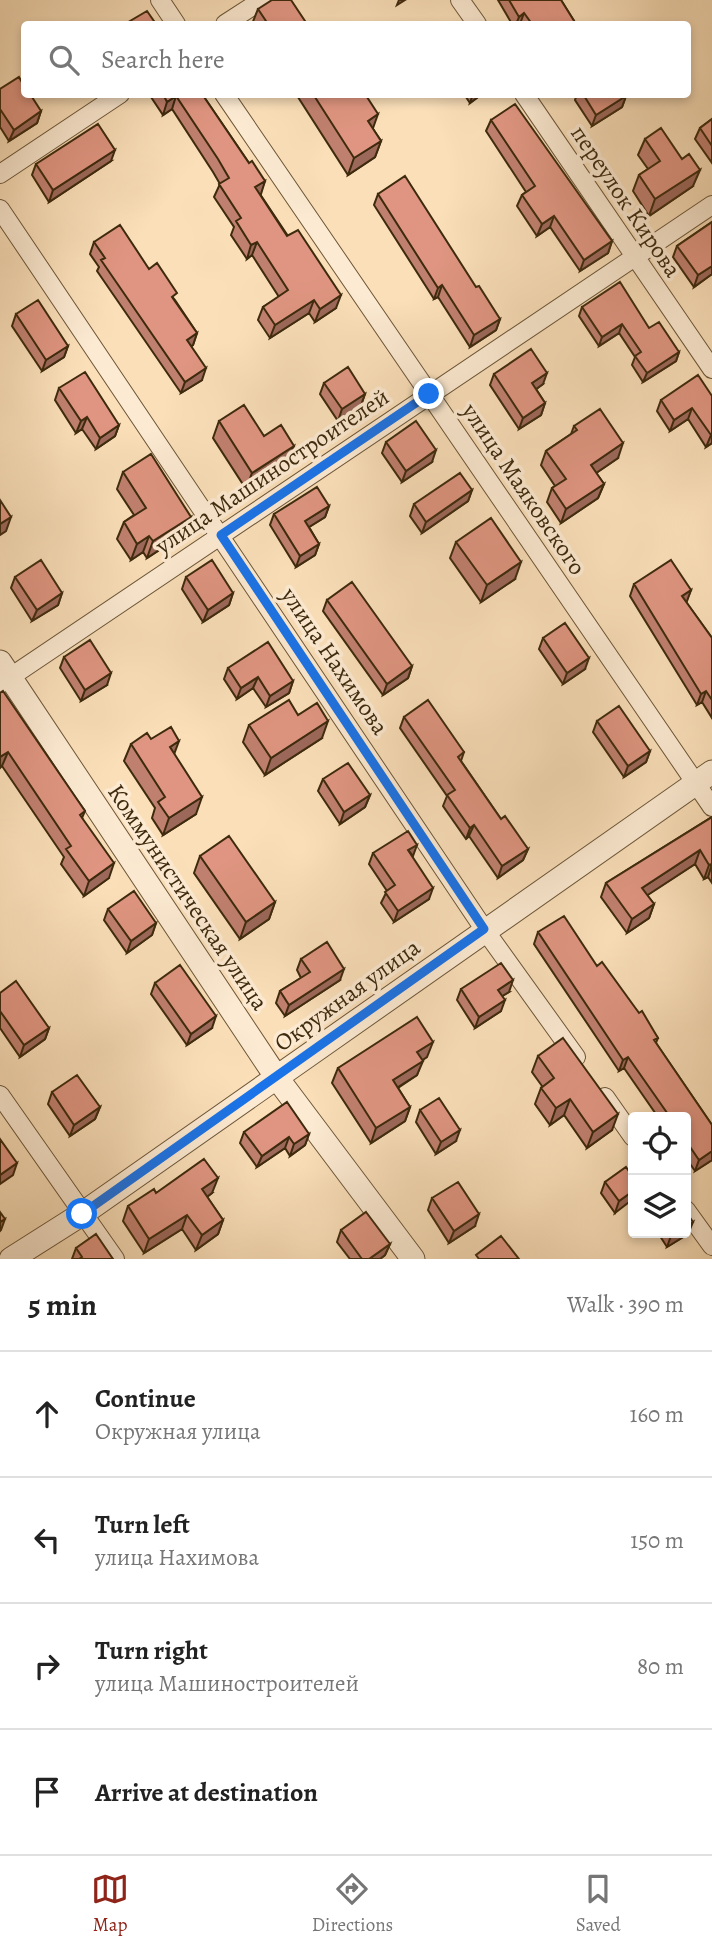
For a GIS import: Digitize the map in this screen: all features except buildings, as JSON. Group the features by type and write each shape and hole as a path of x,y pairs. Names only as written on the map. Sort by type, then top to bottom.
{"street":[{"path":"160,0 174,21"},
{"path":"230,21 262,0"},
{"path":"460,0 475,21"},
{"path":"0,174 114,98"},
{"name":"улица Маяковского","path":"227,98 429,394 704,778 712,807"},
{"name":"переулок Кирова","path":"527,98 712,369"},
{"name":"улица Машиностроителей","path":"3,675 221,535 712,205"},
{"name":"улица Нахимова","path":"0,209 484,929 628,1130"},
{"name":"Коммунистическая улица","path":"3,675 277,1077 413,1259"},
{"name":"Окружная улица","path":"12,1259 82,1214 484,929 704,778"},
{"path":"0,1095 115,1259"},
{"path":"691,1217 712,1246"}],"route":[{"path":"82,1214 484,929 221,535 429,394"}]}
